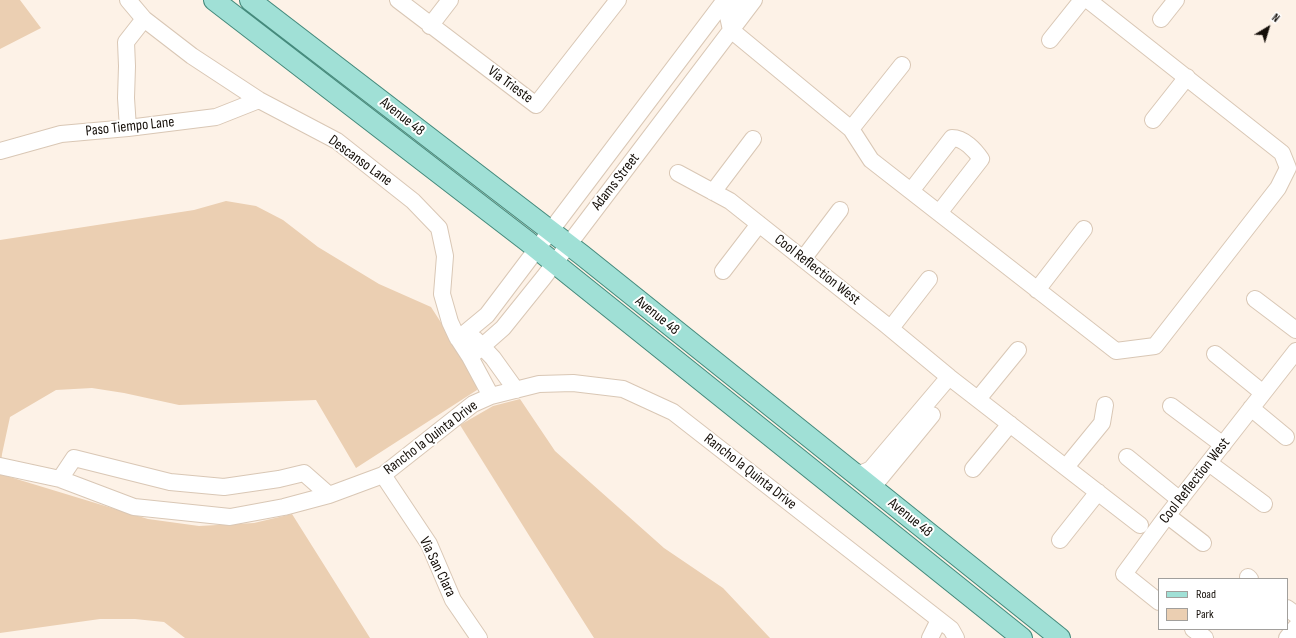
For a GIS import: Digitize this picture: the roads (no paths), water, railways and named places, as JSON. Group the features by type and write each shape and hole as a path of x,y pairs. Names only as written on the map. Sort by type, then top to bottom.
{"main road":[{"name":"Avenue 48","path":"214,0 537,249 1022,638"},
{"name":"Avenue 48","path":"250,0 568,245 1060,638"},
{"path":"750,419 783,433 850,486 863,490 872,488"}],"street":[{"name":"Descanso Lane","path":"128,0 144,19 192,56 259,100 337,141 413,201 439,228 445,256 442,294 448,316 463,336"},
{"name":"Via Trieste","path":"398,0 430,26 536,105 618,0"},
{"path":"430,26 450,0"},
{"name":"Adams Street","path":"463,336 487,315 648,104 725,0"},
{"path":"740,0 728,16 731,30 850,129 871,160 1116,351 1155,346 1278,188 1288,168 1282,153 1088,0"},
{"name":"Adams Street","path":"470,357 503,328 754,0"},
{"path":"1050,40 1082,0"},
{"path":"1161,19 1176,0"},
{"path":"128,128 126,98 126,42 144,19"},
{"path":"850,129 902,65"},
{"path":"1153,120 1187,78"},
{"name":"Paso Tiempo Lane","path":"0,151 61,134 128,128 216,117 259,100"},
{"path":"911,191 952,138 957,138 976,151 981,159 939,213"},
{"path":"713,192 754,139"},
{"name":"Cool Reflection West","path":"678,173 730,201 891,328 953,380 1140,525"},
{"path":"803,259 840,210"},
{"path":"723,271 760,224"},
{"path":"1037,290 1084,229"},
{"path":"891,328 929,279"},
{"path":"1255,299 1296,330"},
{"path":"463,336 482,346 493,358 516,390"},
{"path":"463,336 470,357 491,396"},
{"path":"978,399 1018,350"},
{"path":"1214,354 1263,393"},
{"name":"Cool Reflection West","path":"1158,601 1124,574 1251,408 1295,354"},
{"path":"852,472 863,473 871,469 953,380"},
{"path":"872,488 953,380"},
{"name":"Rancho la Quinta Drive","path":"0,466 60,479 134,507 230,517 284,507 329,495 383,474 473,404 491,396 539,384 573,383 623,389 673,412 939,620 950,629 956,638"},
{"path":"1066,467 1102,423 1105,405"},
{"path":"1171,406 1223,445"},
{"path":"1251,408 1286,437"},
{"path":"973,469 1010,424"},
{"path":"1127,456 1180,500"},
{"path":"60,479 74,458 170,482 224,487 304,473 329,495"},
{"path":"1209,463 1264,504"},
{"name":"Via San Clara","path":"383,474 429,544 453,600 480,638"},
{"path":"1060,540 1098,492"},
{"path":"1168,516 1203,543"},
{"path":"1288,609 1296,615"},
{"path":"930,638 939,620"},
{"path":"1287,638 1296,627"},
{"path":"1194,630 1205,638"}]}
